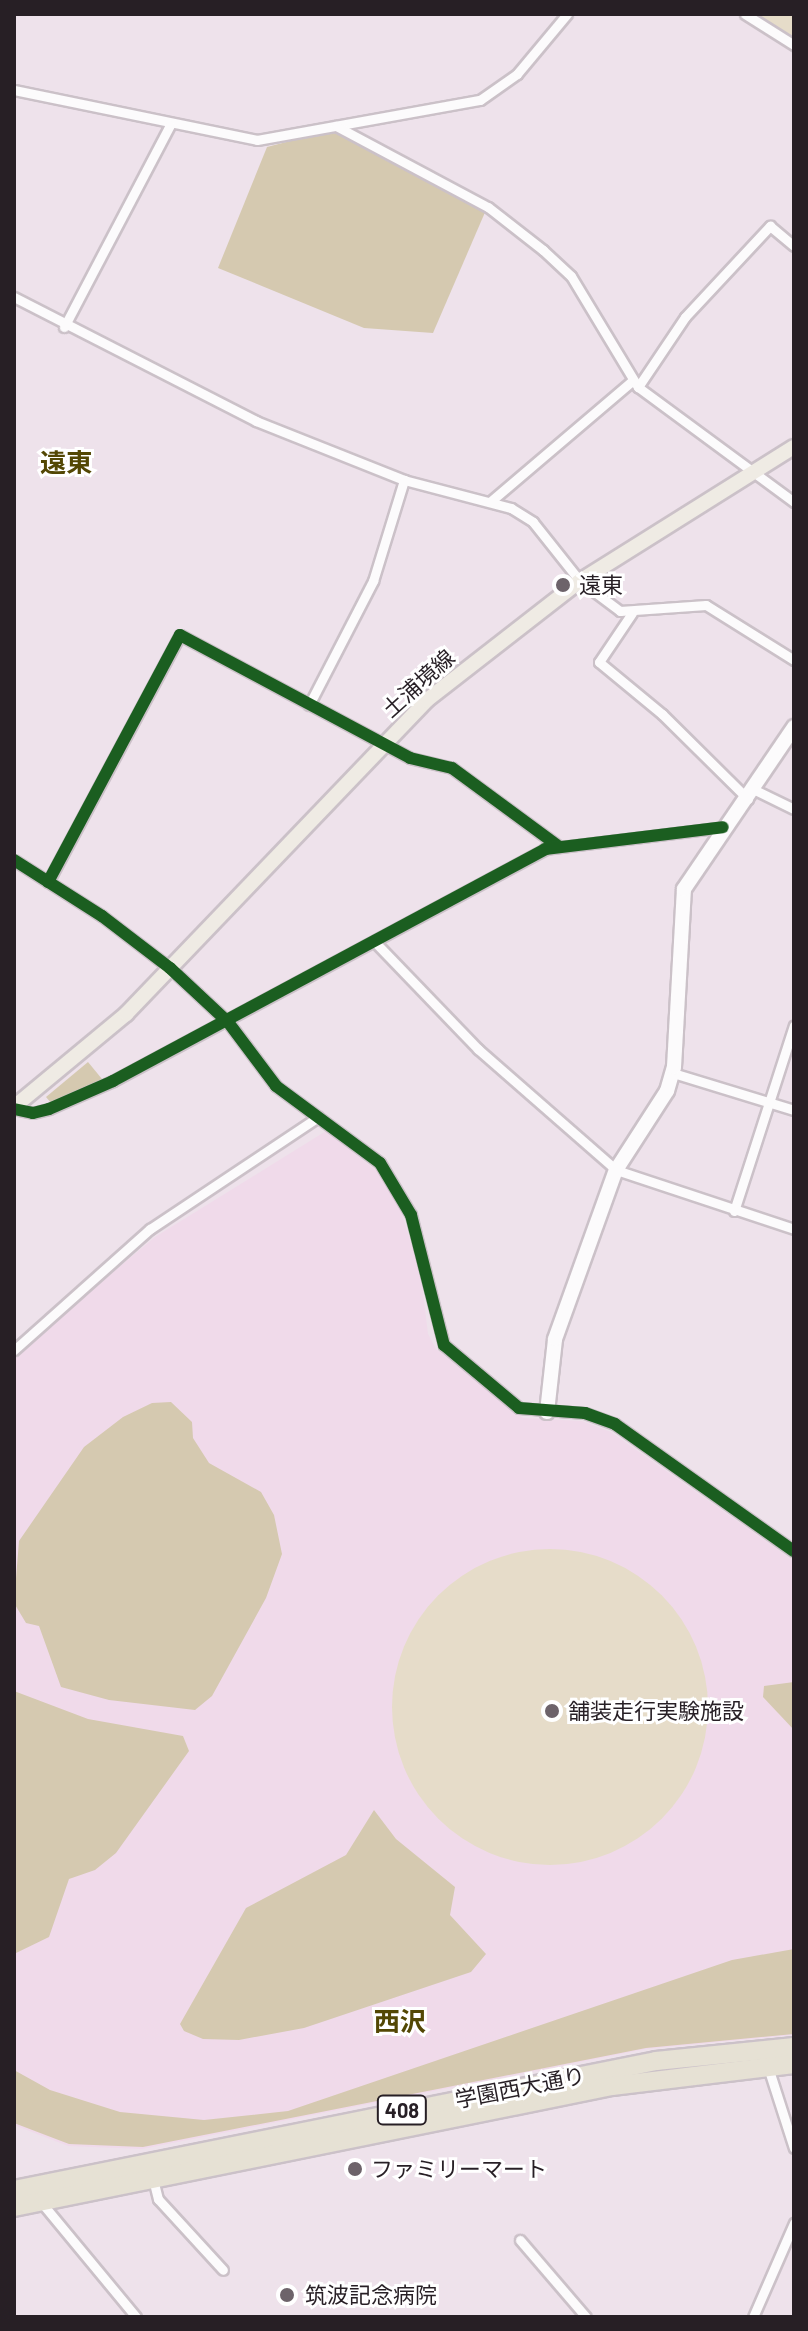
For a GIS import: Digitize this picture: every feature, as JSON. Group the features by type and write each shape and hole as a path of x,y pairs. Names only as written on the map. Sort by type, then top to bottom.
{"highway":[{"name":"学園西大通り","path":"766,2058 794,2047"},
{"name":"学園西大通り","path":"14,2207 28,2193 641,2064 766,2058 794,2064"}],"main road":[{"name":"土浦境線","path":"14,1108 78,1059 170,968 383,742 470,663 580,581 794,447"}],"street":[{"path":"14,90 170,125 257,140 480,100 517,74 567,14"},
{"path":"745,14 794,45"},
{"path":"64,327 170,125"},
{"path":"336,126 464,193 543,250 571,276 634,384 794,502"},
{"path":"491,501 634,384 685,317 770,226 794,246"},
{"path":"14,297 64,327 256,421 441,493 491,501 533,522 580,581 620,611 632,613 706,605 794,660"},
{"path":"309,705 373,581 404,480"},
{"path":"632,613 599,662 752,795 794,809"},
{"path":"48,882 180,635 410,758 452,768 557,845"},
{"path":"547,1412 555,1339 616,1170 667,1091 673,1073 683,951 680,906 684,889 723,827 752,795 794,727"},
{"path":"14,1108 33,1113 49,1109 228,1022 557,845 723,827"},
{"path":"14,860 170,968 228,1022 276,1086 365,1147 396,1184 421,1246 437,1332 444,1345 510,1403 526,1411 585,1413 615,1424 794,1551"},
{"path":"375,942 478,1049 616,1170 794,1229"},
{"path":"734,1211 794,1025"},
{"path":"673,1073 794,1110"},
{"path":"14,1350 150,1229 318,1117"},
{"path":"766,2058 794,2148"},
{"path":"151,2169 158,2199 223,2270"},
{"path":"28,2193 136,2317"},
{"path":"753,2317 794,2223"},
{"path":"520,2240 586,2317"}],"shaded area":[{"path":"745,14 794,14 794,45"},
{"path":"329,131 380,151 486,210 433,333 364,328 218,268 267,147"},
{"path":"88,1062 102,1079 52,1104 46,1097"},
{"path":"326,1131 377,1171 399,1204 421,1276 428,1334 436,1349 523,1418 582,1421 611,1432 794,1561 794,2035 646,2049 142,2149 68,2146 14,2125 14,1355 155,1237"},
{"path":"171,1402 192,1422 193,1438 209,1463 261,1492 274,1515 282,1554 266,1598 212,1696 195,1710 109,1700 61,1687 39,1626 26,1623 14,1603 19,1541 84,1447 123,1417 152,1403"},
{"path":"550,1549 581,1552 610,1561 638,1576 672,1607 696,1647 705,1676 708,1707 705,1738 696,1767 681,1795 650,1829 610,1853 581,1862 550,1865 519,1862 490,1853 462,1838 428,1807 404,1767 395,1738 392,1707 395,1676 404,1647 419,1619 450,1585 490,1561 519,1552"},
{"path":"794,1682 794,1730 763,1697 764,1686"},
{"path":"14,1691 88,1719 183,1736 189,1751 116,1853 95,1870 69,1879 49,1937 14,1954"},
{"path":"374,1810 396,1839 455,1887 450,1915 486,1954 471,1972 304,2028 239,2040 203,2039 184,2031 180,2024 246,1908 346,1855"},
{"path":"794,1949 794,2034 646,2048 143,2147 69,2144 14,2123 14,2070 50,2090 120,2112 204,2120 288,2111 732,1960"}],"cycle path":[{"path":"48,882 180,635 410,758 452,768 557,845"},
{"path":"14,1109 33,1113 49,1109 113,1081 545,849 723,827"},
{"path":"14,860 102,916 170,968 228,1022 276,1086 380,1163 411,1215 444,1345 519,1408 585,1413 615,1424 794,1551"}],"place":[{"name":"遠東","path":"563,585"},
{"name":"舗装走行実験施設","path":"552,1711"},
{"name":"ファミリーマート","path":"355,2169"},
{"name":"筑波記念病院","path":"287,2295"}],"district":[{"name":"遠東","path":"66,462"},
{"name":"西沢","path":"400,2021"}]}
